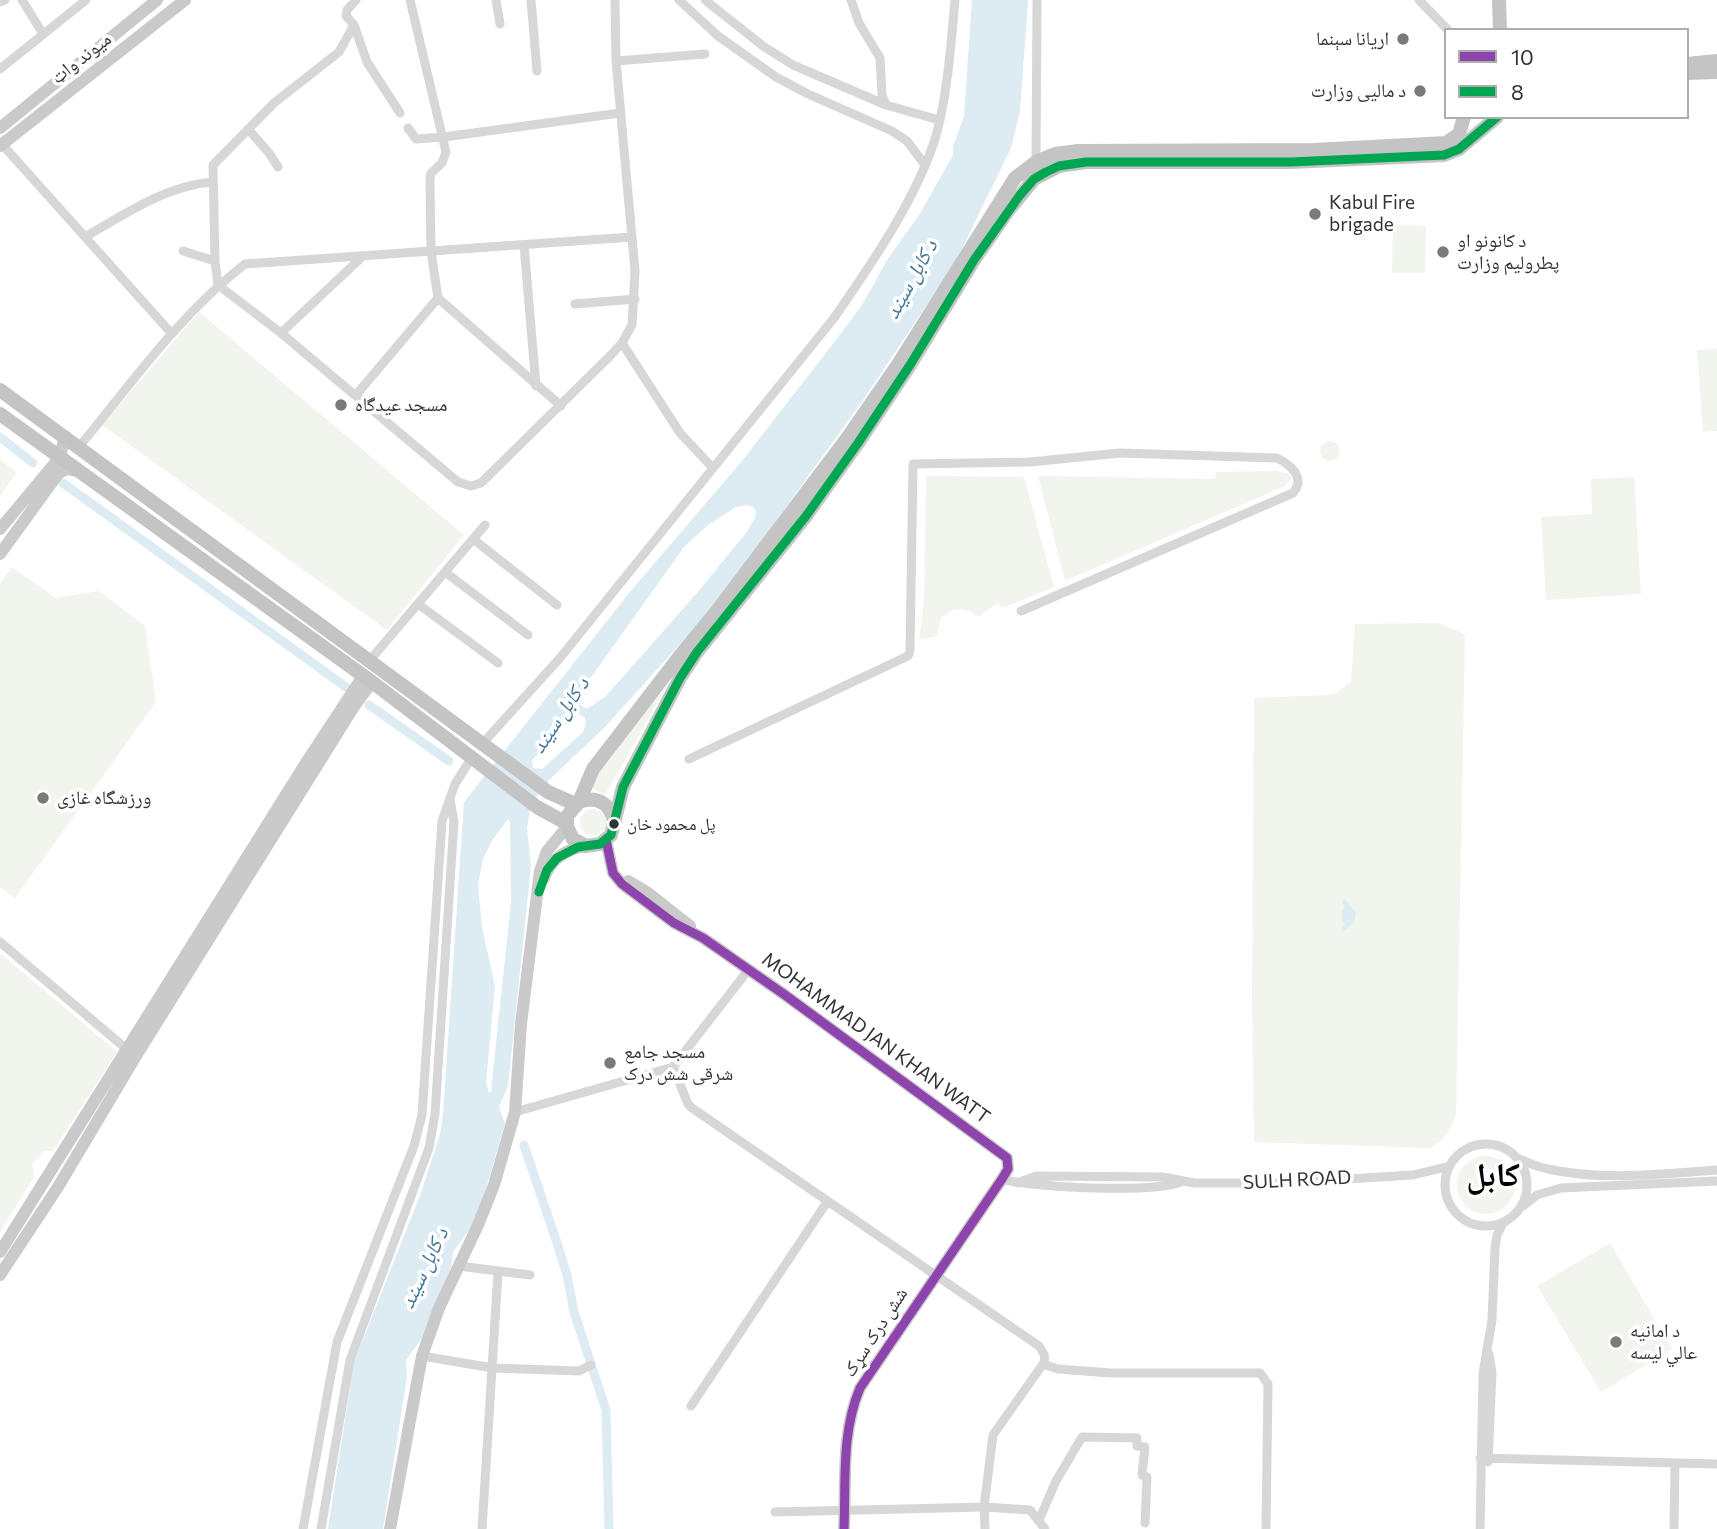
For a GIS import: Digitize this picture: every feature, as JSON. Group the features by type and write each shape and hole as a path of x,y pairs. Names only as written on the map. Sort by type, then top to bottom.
{"highway":[{"path":"1499,0 1500,28"},
{"path":"1689,64 1717,61"},
{"path":"1689,74 1717,72"},
{"path":"1463,119 1459,134 1446,144 1314,150 1078,151 1055,154 1036,162 1015,178 899,363 848,436 717,611 593,769 577,803 570,809 567,825 573,839 586,846 600,844 610,832 623,787 680,678 697,652 765,570 843,464 911,365 974,260 1034,179 1059,166 1086,162 1291,162 1444,155 1459,149 1495,119"},
{"path":"0,390 548,792 577,803 594,799 608,806 610,832"},
{"path":"0,414 368,679 537,807 567,825"},
{"path":"136,511 139,491"}],"main road":[{"name":"میوند واټ","path":"1,144 185,0"},
{"name":"میوند واټ","path":"0,128 155,1"},
{"path":"0,529 60,457 65,436"},
{"path":"0,554 58,474 66,469 81,471"},
{"path":"0,1275 58,1187 132,1053 304,766 368,679"},
{"path":"390,1529 422,1356 439,1308 494,1185 515,1112 521,1024 540,871 547,851 567,825"},
{"name":"MOHAMMAD JAN KHAN WATT","path":"610,832 613,873 618,881 674,923 703,938 749,969 1007,1158 1007,1169 1002,1179"},
{"path":"539,892 547,870 557,858 570,850 586,846"},
{"path":"0,1252 132,1053"},
{"name":"شش درک سړک","path":"844,1529 844,1474 852,1406 860,1388 1002,1179"}],"street":[{"path":"22,0 43,34"},
{"path":"0,69 86,0"},
{"path":"356,0 347,10 346,16 354,25 367,62 400,113"},
{"path":"410,0 444,137 446,157 431,173 431,251 438,298 561,406"},
{"path":"496,0 500,24"},
{"path":"531,0 537,71"},
{"path":"354,25 339,52 274,103 214,165 215,261 218,285 356,394 458,482 471,486 481,483 561,406 622,343 632,325 635,271 616,61 615,0"},
{"path":"679,0 718,36 776,77 892,131 907,141 925,165"},
{"path":"705,0 755,40 793,65 886,104 939,120"},
{"path":"851,0 859,23 880,58 882,95 886,104"},
{"path":"482,744 560,657 841,307 903,210 925,165 939,120 955,0"},
{"path":"1036,162 1037,0"},
{"path":"1419,0 1446,28"},
{"path":"616,61 705,54"},
{"path":"408,128 416,139 620,113"},
{"path":"248,129 278,167"},
{"path":"1,144 172,334"},
{"path":"85,237 145,203 192,183 213,182"},
{"path":"79,447 172,334 218,285 245,264 632,237"},
{"path":"524,245 536,386"},
{"path":"183,251 215,261"},
{"path":"281,333 363,256"},
{"path":"356,394 438,298"},
{"path":"575,304 635,299"},
{"path":"622,343 680,433 712,467"},
{"path":"689,759 908,656 913,464 1030,462 1120,453 1277,458 1291,464 1298,477 1297,488 1293,494 1021,611"},
{"path":"370,660 485,525"},
{"path":"473,539 557,605"},
{"path":"445,572 528,635"},
{"path":"418,604 498,663"},
{"path":"303,1529 337,1342 414,1146 422,1115 442,821 455,784 471,759"},
{"path":"321,1529 350,1360 429,1148 435,1114 454,821 450,798"},
{"path":"0,942 132,1053"},
{"path":"515,1112 673,1067 749,969"},
{"path":"673,1067 692,1108 1039,1346 1044,1353 1043,1364 993,1435 984,1507 985,1529"},
{"path":"425,1081 438,1082"},
{"path":"1503,1223 1483,1226 1464,1220 1450,1206 1445,1179 1450,1166 1466,1149 1485,1144 1504,1148 1517,1158 1544,1168 1570,1173 1717,1170"},
{"path":"1517,1158 1526,1173 1527,1191 1521,1207"},
{"name":"SULH ROAD","path":"1002,1179 1017,1183 1162,1187 1181,1182 1282,1184 1413,1175 1450,1166"},
{"path":"1480,1529 1492,1373 1488,1344 1492,1321 1497,1234 1503,1223 1537,1195 1561,1188 1717,1181"},
{"path":"691,1406 827,1202"},
{"path":"459,1266 530,1275"},
{"path":"482,1529 498,1272"},
{"path":"422,1356 493,1368 579,1371 591,1365"},
{"path":"1043,1364 1058,1369 1111,1373 1260,1373 1268,1384 1266,1529"},
{"path":"1040,1520 1056,1481 1082,1437 1137,1437 1137,1446 1145,1447 1142,1475 1147,1477 1145,1523"},
{"path":"1485,1458 1717,1464"},
{"path":"1674,1529 1675,1463"},
{"path":"775,1513 984,1507 1030,1510 1045,1529"}],"shaded area":[{"path":"1393,225 1426,226 1425,273 1392,273"},
{"path":"199,312 464,535 387,630 102,425"},
{"path":"1717,349 1717,431 1703,432 1697,350"},
{"path":"1326,441 1334,441 1340,451 1334,461 1326,461 1320,455 1320,447"},
{"path":"0,460 17,472 0,496"},
{"path":"1277,471 1289,474 1291,479 1285,486 1065,581 1038,476 1215,479 1216,472"},
{"path":"926,476 1024,477 1054,587 1008,606 1001,607 997,603 978,617 970,611 955,609 941,618 937,636 919,640 924,603"},
{"path":"1634,477 1641,594 1546,600 1541,517 1592,514 1591,479"},
{"name":"ورزشگاه غازی","path":"12,567 56,598 99,591 145,626 156,702 15,898 0,887 0,584"},
{"path":"1439,623 1465,634 1456,1114 1446,1134 1430,1148 1254,1142 1254,698 1327,695 1351,682 1355,624"},
{"path":"668,684 605,795 592,788 596,780 592,777"},
{"path":"593,809 602,813 606,822 602,831 593,835 584,831 580,822 584,813"},
{"path":"0,953 117,1052 53,1151 44,1151 32,1164 34,1177 0,1232"},
{"path":"1486,1156 1497,1158 1510,1169 1515,1185 1513,1196 1502,1209 1486,1214 1475,1212 1462,1201 1457,1185 1459,1174 1470,1161"},
{"path":"1610,1243 1672,1349 1601,1392 1537,1286"}],"water":[{"name":"د کابل سيند","path":"972,0 1028,0 1020,111 1011,148 956,261 861,403 716,604 605,727 549,780 530,810 527,828 531,866 508,1086 499,1107 505,1124 477,1219 453,1252 450,1274 425,1334 406,1360 407,1377 383,1529 328,1529 354,1362 421,1193 440,1134 464,802 629,593 742,461 862,305 953,155 953,147 964,116","holes":["736,507 753,507 755,518 696,594 606,696 587,709 577,703 577,697 684,547 708,525","578,714 585,718 583,732 542,769 533,768 532,760","508,819 511,902 489,1093 486,1082 495,986 482,927 478,885 483,859 493,839"]},
{"path":"1344,899 1356,912 1354,923 1342,932 1342,927 1346,924 1342,922"}],"waterway":[{"path":"0,437 33,463"},
{"path":"63,483 350,690"},
{"path":"369,705 449,761"},
{"path":"524,1145 567,1275 574,1312 606,1410 609,1529"}],"transit line":[{"name":"8","path":"539,892 547,870 557,858 578,847 600,844 611,835 623,787 680,678 697,652 806,516 858,443 910,365 974,260 1034,179 1059,166 1086,162 1291,162 1444,155 1459,149 1495,119"},
{"name":"10","path":"606,840 613,873 622,884 674,923 703,938 785,995 1007,1158 1008,1169 1002,1179 860,1388 847,1440 844,1529"}],"place":[{"name":"اريانا سېنما","path":"1403,39"},
{"name":"د مالیی وزارت","path":"1420,91"},
{"name":"Kabul Fire brigade","path":"1315,214"},
{"name":"د کانونو او پطرولیم وزارت","path":"1443,252"},
{"name":"مسجد عیدگاه","path":"341,405"},
{"name":"ورزشگاه غازی","path":"43,798"},
{"name":"پل محمود خان","path":"614,824"},
{"name":"مسجد جامع شرقی شش درک","path":"610,1063"},
{"name":"د امانیه عالي لیسه","path":"1616,1342"}],"district":[{"name":"کابل","path":"1493,1175"}]}
